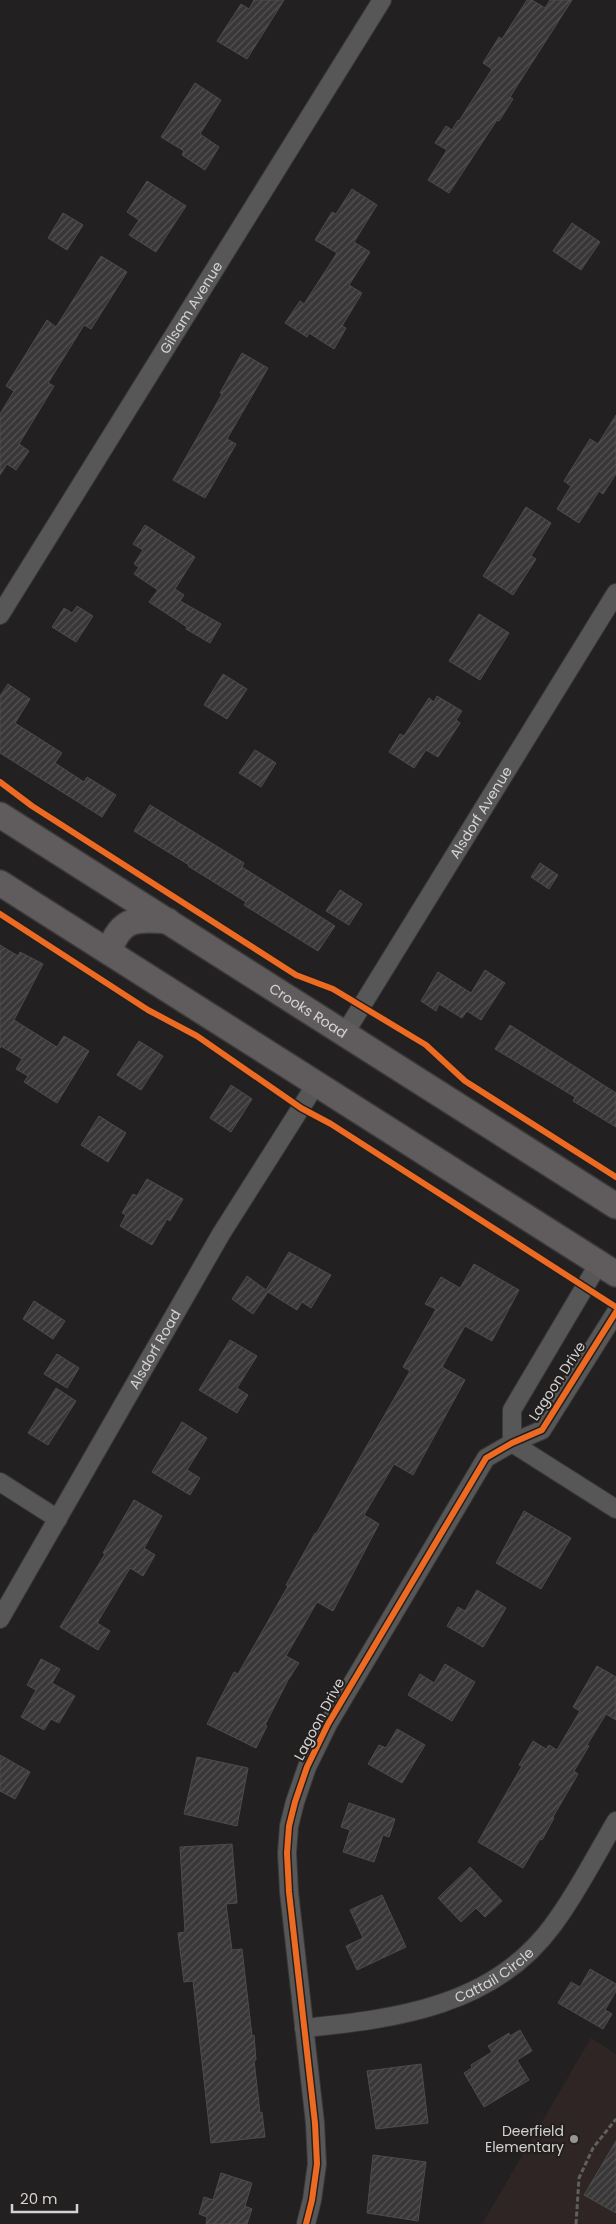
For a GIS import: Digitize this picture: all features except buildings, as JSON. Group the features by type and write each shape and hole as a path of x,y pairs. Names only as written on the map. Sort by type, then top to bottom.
{"main road":[{"name":"Crooks Road","path":"0,815 616,1206"},
{"path":"0,883 607,1268"},
{"path":"109,952 118,932 127,924 142,919 168,921"}],"street":[{"name":"Gilsam Avenue","path":"0,615 382,0"},
{"name":"Alsdorf Avenue","path":"345,1033 616,593"},
{"name":"Alsdorf Road","path":"0,1619 221,1234 316,1084"},
{"name":"Lagoon Drive","path":"512,1443 512,1410 607,1268"},
{"name":"Lagoon Drive","path":"306,2224 312,2200 317,2164 289,1892 287,1853 289,1826 307,1768 328,1724 486,1458 512,1443 542,1430 616,1312"},
{"path":"512,1443 616,1509"},
{"path":"0,1482 58,1519"},
{"name":"Cattail Circle","path":"304,2028 384,2018 432,2008 474,1991 502,1973 535,1946 552,1926 616,1821"}],"path":[{"path":"576,2224 579,2178 593,2148 616,2119"}],"shaded area":[{"name":"Deerfield Elementary","path":"591,2038 616,2054 616,2224 482,2224"}],"cycle path":[{"path":"0,782 32,806 296,975 333,989 426,1045 465,1081 616,1177"},
{"path":"0,914 148,1010 197,1036 301,1108 331,1124 616,1307"},
{"path":"306,2224 312,2200 317,2164 315,2123 289,1892 287,1853 289,1826 295,1802 307,1767 328,1724 486,1458 512,1443 542,1430 616,1312"}],"place":[{"name":"Deerfield Elementary","path":"574,2139"}]}
